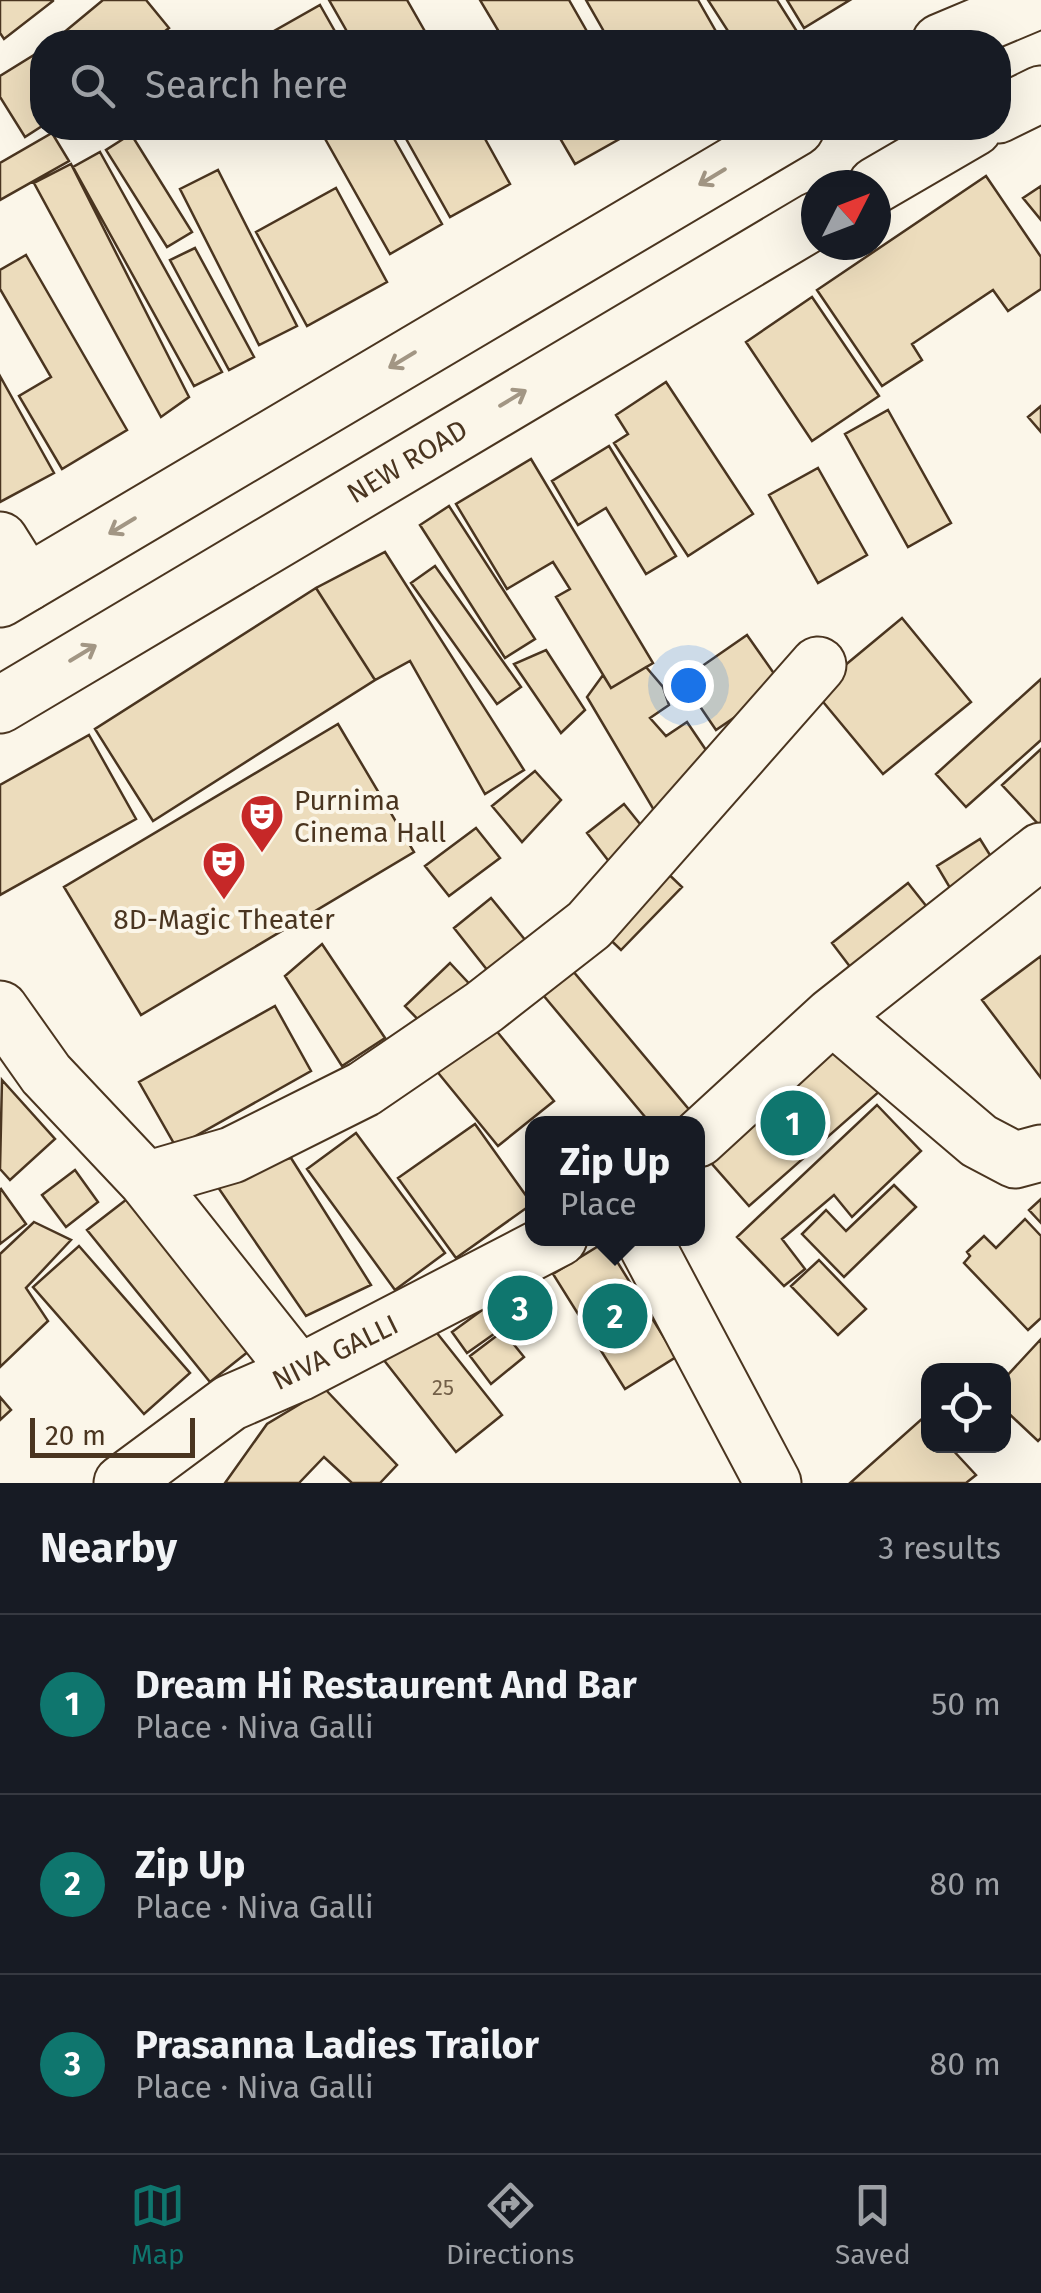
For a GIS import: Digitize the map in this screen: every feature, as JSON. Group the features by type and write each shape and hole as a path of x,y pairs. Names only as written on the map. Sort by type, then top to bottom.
{"street":[{"path":"969,30 1040,0"},
{"path":"1011,109 1041,94"},
{"path":"9,574 775,140"},
{"path":"891,176 953,140"},
{"name":"NEW ROAD","path":"0,705 801,229"},
{"path":"146,1180 232,1156 364,1089 484,1007 589,925 818,665"},
{"path":"705,1132 832,1016 1041,851"},
{"path":"0,1009 46,1074 146,1180 298,1372"},
{"path":"832,1016 979,1141 1015,1160 1041,1153"},
{"name":"NIVA GALLI","path":"122,1483 230,1403 543,1246"},
{"path":"647,1246 773,1483"}],"building":[{"path":"0,0 53,1 4,39 0,33"},
{"path":"103,0 146,0 169,28 166,30 67,30"},
{"path":"329,0 407,0 424,30 346,30"},
{"path":"480,0 569,0 586,30 498,30"},
{"path":"586,0 698,0 715,30 603,30"},
{"path":"708,0 777,0 796,30 727,30"},
{"path":"787,0 850,0 804,28"},
{"path":"320,5 334,30 276,30"},
{"path":"30,57 30,134 25,137 0,97 0,76"},
{"path":"40,140 56,140 69,161 0,200 0,163"},
{"path":"122,140 135,140 192,232 167,247 106,150"},
{"path":"326,140 395,140 442,224 390,254"},
{"path":"407,140 486,140 510,184 450,217"},
{"path":"561,140 618,140 575,164"},
{"path":"100,152 222,372 194,386 73,167"},
{"path":"71,164 189,397 161,417 34,183"},
{"path":"218,170 297,326 259,345 180,189"},
{"path":"986,176 1041,257 1041,289 1008,311 993,290 912,344 922,360 882,386 817,290 861,260 891,260 891,240"},
{"path":"1041,186 1041,220 1023,198"},
{"path":"336,188 387,282 307,326 256,232"},
{"path":"195,248 254,357 229,370 170,260"},
{"path":"26,255 127,430 62,469 19,396 51,377 0,289 0,270"},
{"path":"812,297 879,396 812,441 746,342"},
{"path":"0,376 54,473 0,502"},
{"path":"666,382 753,514 688,556 614,443 628,434 616,415"},
{"path":"1041,406 1041,432 1028,417"},
{"path":"888,410 951,523 908,547 845,434"},
{"path":"609,446 676,556 646,574 606,508 578,525 552,481"},
{"path":"531,459 653,663 611,688 556,597 570,589 553,562 507,589 456,504"},
{"path":"818,468 867,555 818,583 769,495"},
{"path":"449,506 535,639 505,658 420,525"},
{"path":"385,552 524,770 485,794 410,661 375,680 316,588"},
{"path":"435,566 521,687 497,704 411,583"},
{"path":"316,588 375,680 153,821 95,729"},
{"path":"902,618 971,702 883,774 814,691"},
{"path":"747,635 782,685 716,730 682,680"},
{"path":"546,650 585,710 561,733 514,664"},
{"path":"646,667 663,687 669,705 650,718 666,736 687,722 712,759 658,817 587,697 603,675 611,688"},
{"path":"1041,679 1041,740 966,807 936,774"},
{"path":"338,724 414,852 141,1015 64,887"},
{"path":"89,735 136,819 0,895 0,785"},
{"path":"1041,749 1041,827 1002,785"},
{"path":"535,771 561,800 522,842 492,806"},
{"path":"624,804 652,839 614,868 587,833"},
{"path":"476,828 500,858 449,896 425,866"},
{"path":"980,839 1000,871 956,898 937,866"},
{"path":"657,863 682,887 621,950 596,926"},
{"path":"908,883 931,912 854,972 832,943"},
{"path":"491,898 526,941 488,971 454,928"},
{"path":"322,944 385,1038 342,1066 285,976"},
{"path":"1041,956 1041,1078 982,1000"},
{"path":"562,958 694,1116 644,1116 533,983"},
{"path":"450,963 476,991 432,1034 405,1006"},
{"path":"275,1006 311,1071 176,1147 139,1082"},
{"path":"490,1023 554,1101 535,1116 525,1116 525,1124 498,1146 435,1069"},
{"path":"837,1041 881,1090 749,1206 705,1156"},
{"path":"2,1080 55,1139 10,1180 0,1169"},
{"path":"877,1105 921,1151 852,1217 834,1195 782,1239 805,1269 784,1286 737,1237"},
{"path":"475,1124 525,1194 525,1209 456,1258 398,1178"},
{"path":"356,1133 445,1253 395,1290 307,1169"},
{"path":"291,1158 371,1285 306,1316 211,1177"},
{"path":"75,1170 98,1202 66,1227 42,1195"},
{"path":"894,1185 916,1207 844,1277 802,1234 826,1210 846,1231"},
{"path":"0,1190 26,1224 0,1244"},
{"path":"131,1196 254,1347 210,1382 87,1230"},
{"path":"1041,1199 1041,1223 1029,1210"},
{"path":"1025,1219 1041,1236 1041,1318 1028,1330 964,1263 970,1256 967,1252 984,1236 996,1248"},
{"path":"34,1222 71,1240 26,1288 48,1321 0,1367 0,1254"},
{"path":"79,1246 190,1373 144,1414 33,1287"},
{"path":"598,1246 607,1246 676,1357 625,1389 553,1274"},
{"path":"819,1260 866,1309 838,1335 791,1286"},
{"path":"528,1278 551,1311 512,1338 489,1304"},
{"path":"485,1308 501,1329 467,1353 452,1332"},
{"path":"429,1323 502,1415 456,1452 383,1359"},
{"path":"503,1331 524,1357 491,1384 470,1356"},
{"path":"1041,1339 1038,1441 1011,1416 1011,1371"},
{"path":"325,1389 397,1465 380,1483 352,1483 324,1457 299,1483 225,1483 267,1424"},
{"path":"0,1397 11,1410 0,1420"},
{"path":"921,1420 921,1453 956,1453 976,1475 966,1483 850,1483"}],"place":[{"name":"Purnima Cinema Hall","path":"262,854"},
{"name":"8D-Magic Theater","path":"224,901"},
{"name":"Dream Hi Restaurent And Bar","path":"793,1123"},
{"name":"Prasanna Ladies Trailor","path":"520,1308"},
{"name":"Zip Up","path":"615,1316"}]}
